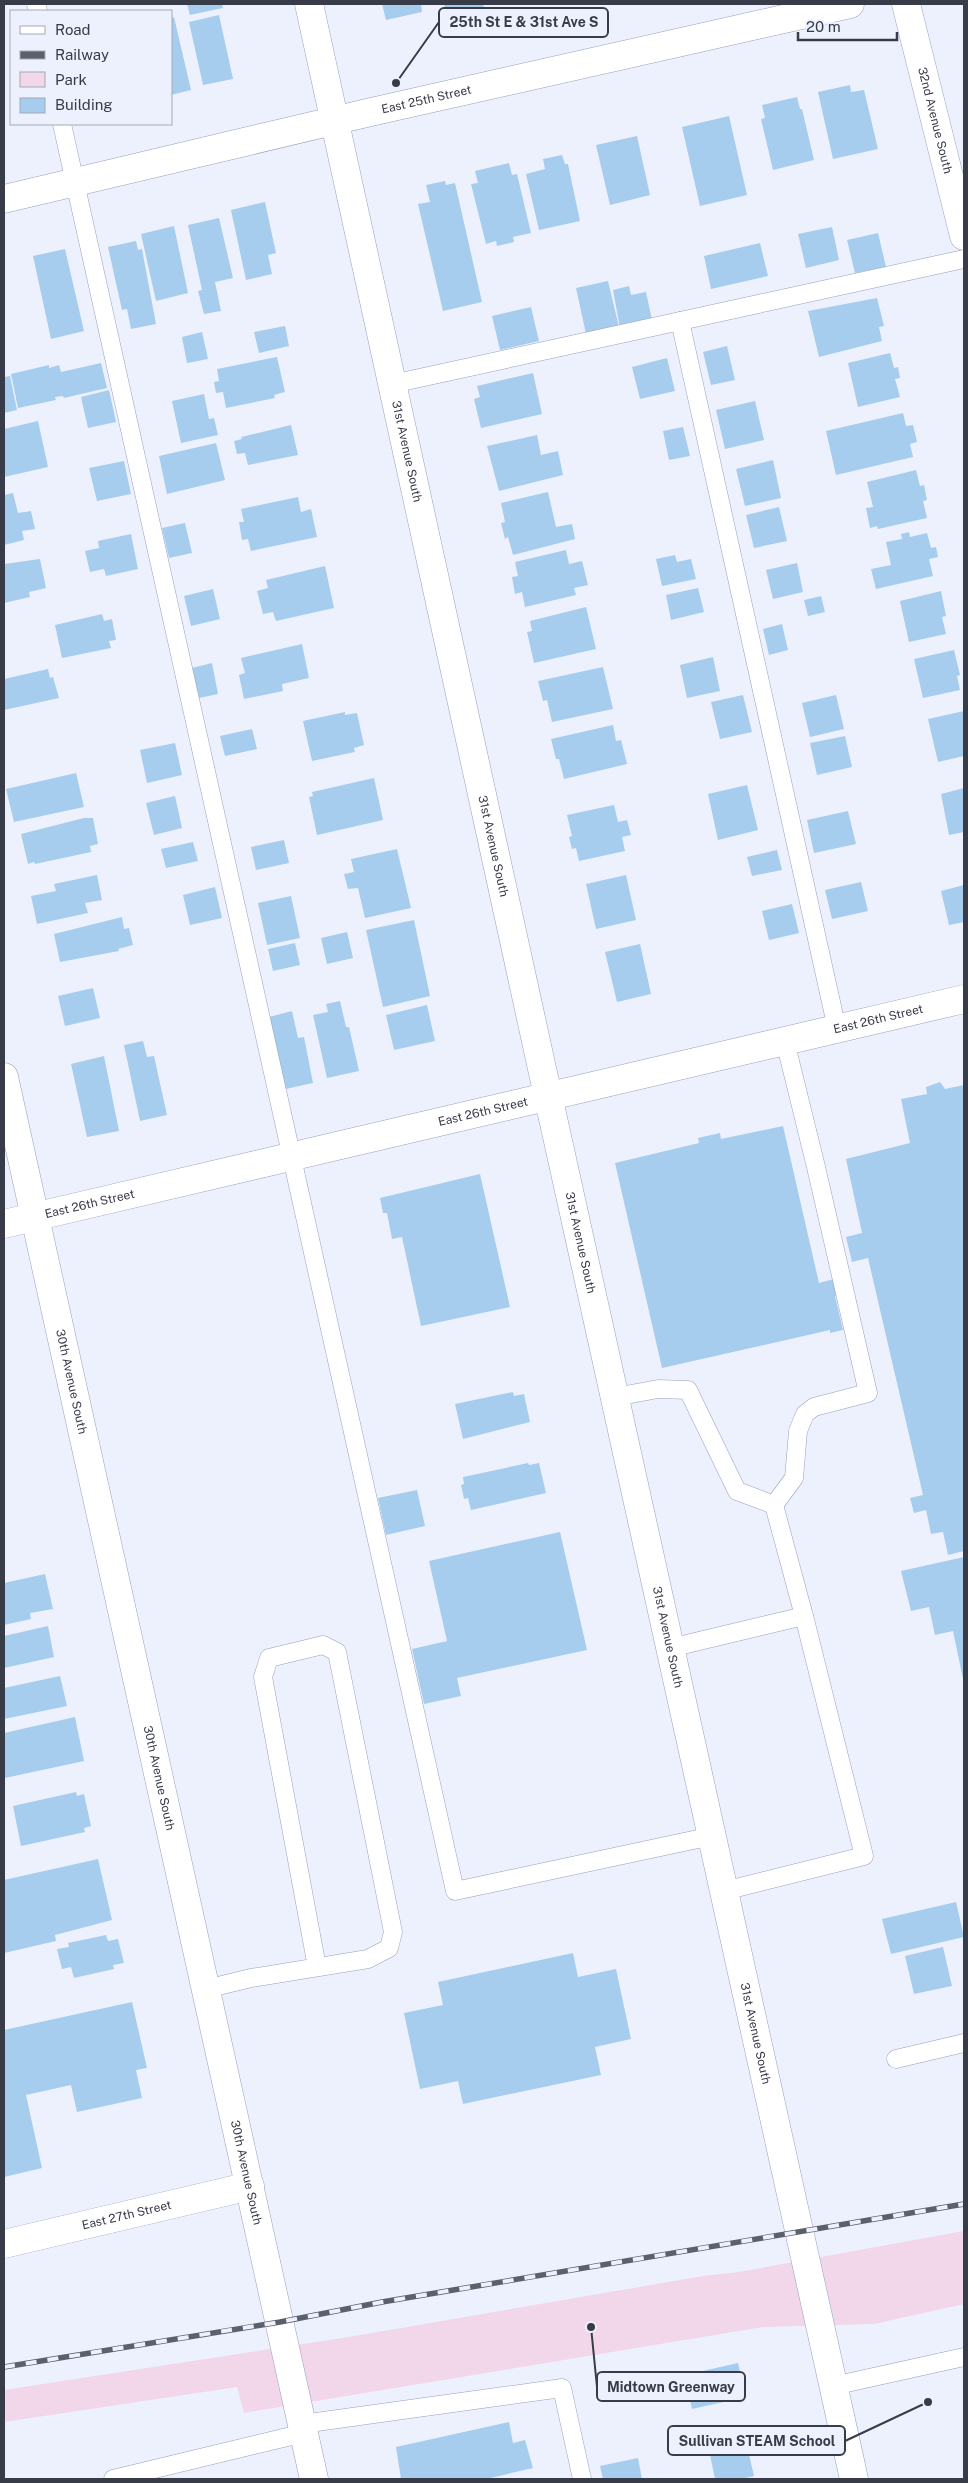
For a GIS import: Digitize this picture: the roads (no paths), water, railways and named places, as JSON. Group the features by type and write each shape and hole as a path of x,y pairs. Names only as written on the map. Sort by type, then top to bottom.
{"street":[{"name":"31st Avenue South","path":"309,4 614,1397 854,2479"},
{"name":"East 25th Street","path":"4,199 335,121 850,4"},
{"name":"32nd Avenue South","path":"906,4 964,236"},
{"name":"East 26th Street","path":"4,1224 964,999"},
{"name":"30th Avenue South","path":"4,1076 314,2479"},
{"name":"East 27th Street","path":"4,2244 250,2186"}],"lane":[{"path":"62,125 455,1891 712,1836"},
{"path":"392,384 964,259"},
{"path":"680,321 837,1029"},
{"path":"774,1505 794,1478 798,1431 805,1414 814,1408 868,1393 819,1176 785,1041"},
{"path":"614,1397 658,1389 688,1390 737,1491 774,1505"},
{"path":"724,1891 864,1856 774,1505"},
{"path":"670,1648 804,1616"},
{"path":"206,1989 368,1959 389,1948 393,1932 337,1652 323,1645 269,1658 263,1677 317,1967"},
{"path":"896,2059 964,2043"},
{"path":"833,2386 964,2357"},
{"path":"113,2479 303,2429 562,2388 582,2479"}],"railway":[{"path":"4,2367 280,2322 382,2302 964,2204"}],"place":[{"name":"25th St E & 31st Ave S","path":"396,83"},
{"name":"Midtown Greenway","path":"591,2327"},
{"name":"Sullivan STEAM School","path":"928,2402"}]}
